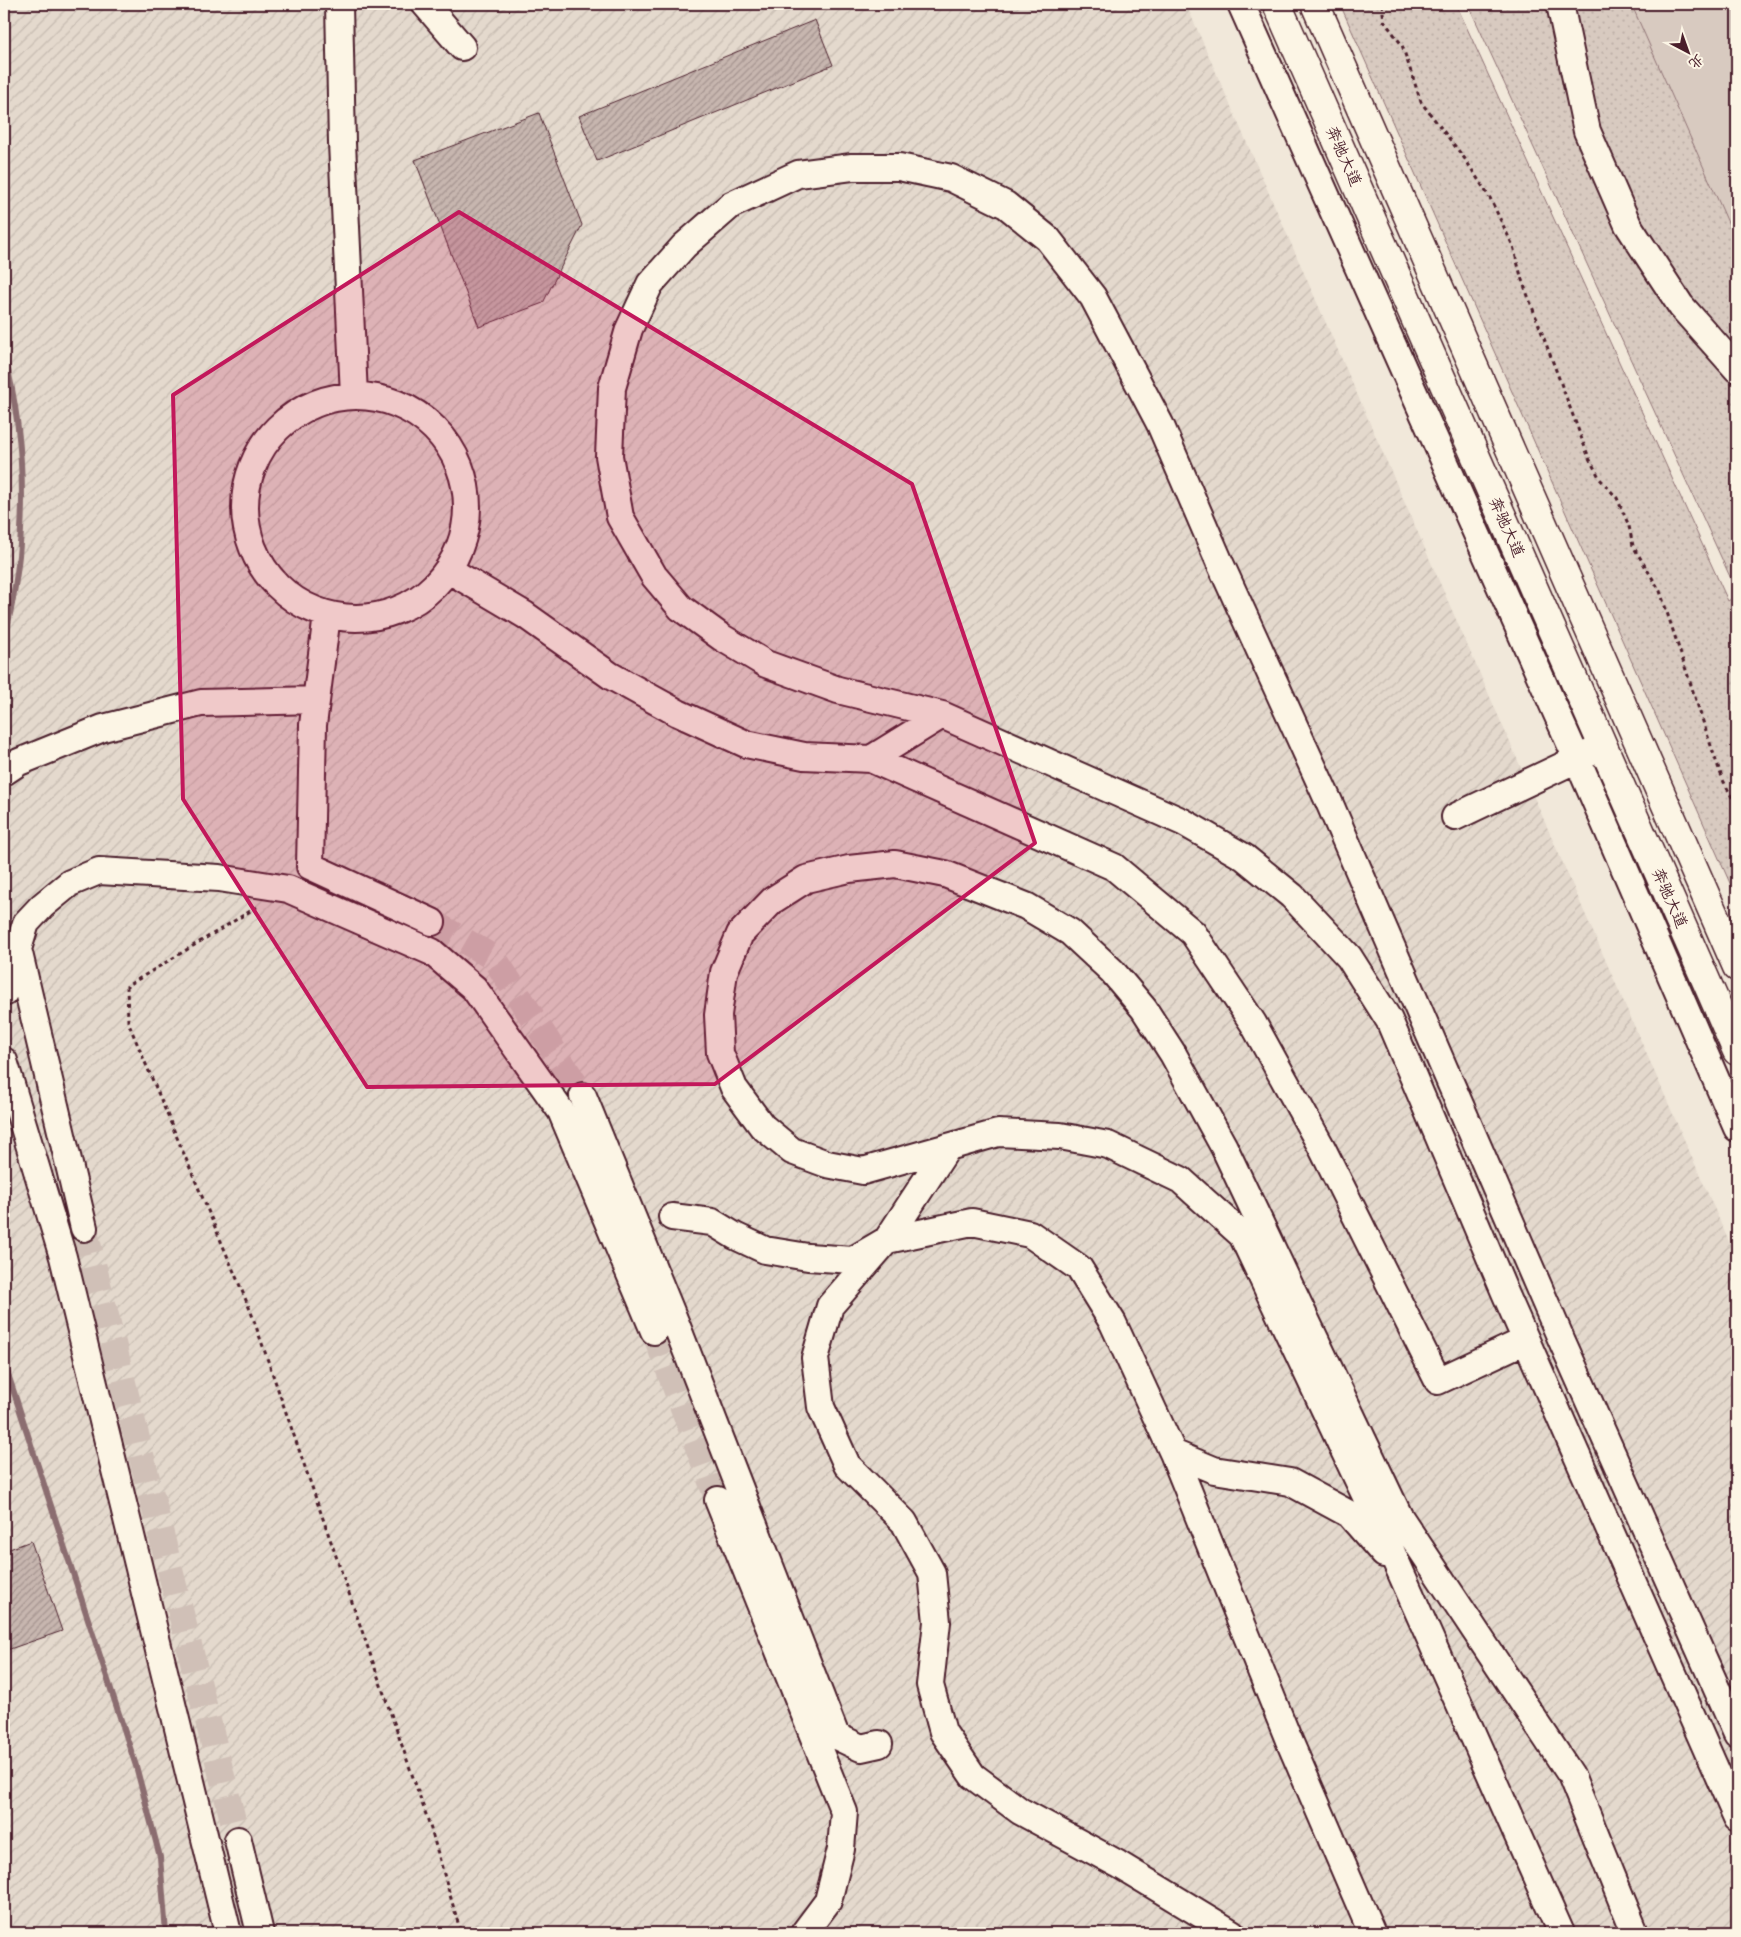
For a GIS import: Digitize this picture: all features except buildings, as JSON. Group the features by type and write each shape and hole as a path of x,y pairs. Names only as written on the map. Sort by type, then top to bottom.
{"main road":[{"name":"奔驰大道","path":"1277,4 1737,1051"},
{"name":"奔驰大道","path":"1315,4 1737,967"}],"street":[{"path":"339,4 342,143 354,395"},
{"path":"425,4 462,48"},
{"path":"1241,4 1577,759 1737,1128"},
{"path":"1560,4 1587,131 1628,225 1681,306 1737,369"},
{"path":"1737,1734 1562,1341 1329,802 1220,563 1160,424 1092,297 1048,239 1006,205 951,178 899,166 852,167 798,174 731,205 684,246 650,284 630,329 612,388 609,456 620,517 654,576 681,608 721,637 766,664 838,690 942,715 1183,822 1244,857 1292,896 1349,957 1389,1020 1526,1340 1737,1818"},
{"path":"354,395 376,397 403,405 433,426 456,457 466,492 466,525 448,570 410,605 357,619 326,616 303,606 270,580 250,545 244,509 251,468 278,427 318,402 354,395"},
{"path":"448,570 525,615 611,676 678,714 720,733 746,744 804,756 871,759 1114,867 1193,933 1253,1024 1317,1140 1438,1381 1526,1340"},
{"path":"288,889 310,866 313,725 326,616"},
{"path":"4,772 19,762 103,728 201,703 316,700"},
{"path":"871,759 942,715"},
{"path":"1455,817 1604,746"},
{"path":"1560,1933 1402,1574 1242,1235 1181,1180 1108,1146 1060,1136 998,1133 863,1171 827,1164 792,1150 762,1126 734,1088 720,1053 718,1014 724,972 740,934 773,900 806,879 849,869 895,864 944,874 1026,906 1070,932 1112,971 1144,1008 1174,1054 1224,1147 1399,1516 1571,1775 1635,1933"},
{"path":"310,866 432,922"},
{"path":"4,993 26,924 42,906 70,883 99,871 218,878 288,889 432,952 474,988 561,1111 654,1331"},
{"path":"1654,937 1682,925"},
{"path":"18,949 84,1228"},
{"path":"4,1061 63,1256 228,1933"},
{"path":"582,1096 676,1324 836,1736"},
{"path":"948,1147 887,1240 830,1306 815,1358 821,1407 847,1465 904,1522 932,1573 937,1622 930,1685 943,1732 973,1776 1020,1811 1118,1864 1232,1933"},
{"path":"672,1217 712,1222 735,1236 765,1250 808,1257 853,1260 887,1240 972,1222 1030,1234 1079,1268 1113,1323 1173,1453 1288,1738 1372,1933"},
{"path":"1173,1453 1214,1470 1290,1482 1349,1514 1402,1574"},
{"path":"718,1500 844,1812 841,1848 828,1901 804,1933"},
{"path":"803,1711 836,1736 861,1748 879,1744"},
{"path":"238,1840 260,1933"}],"path":[{"path":"1382,4 1384,21 1402,45 1421,102 1465,158 1490,198 1513,246 1522,280 1588,458 1600,479 1617,498 1629,526 1633,546 1660,591 1715,758 1723,780 1737,807"},
{"path":"288,889 127,986 128,1022 250,1312 430,1826 461,1933"}],"highlighted area":[{"path":"459,212 912,484 1035,843 715,1084 367,1087 183,799 173,395"}],"shaded area":[{"path":"4,4 1186,4 1737,1260 1737,1933 4,1933"},
{"path":"1340,4 1456,4 1728,601 1737,595 1737,899"},
{"path":"1468,4 1737,4 1737,592"},
{"path":"1633,4 1737,4 1737,243 1634,10"}],"waterway":[{"path":"4,353 18,424 22,497 17,569 12,605 4,640"},
{"path":"4,1362 136,1766 160,1857 166,1933"}],"tunnel":[{"path":"432,922 494,958 583,1096"},
{"path":"84,1228 238,1840"},
{"path":"654,1331 718,1500"}]}
